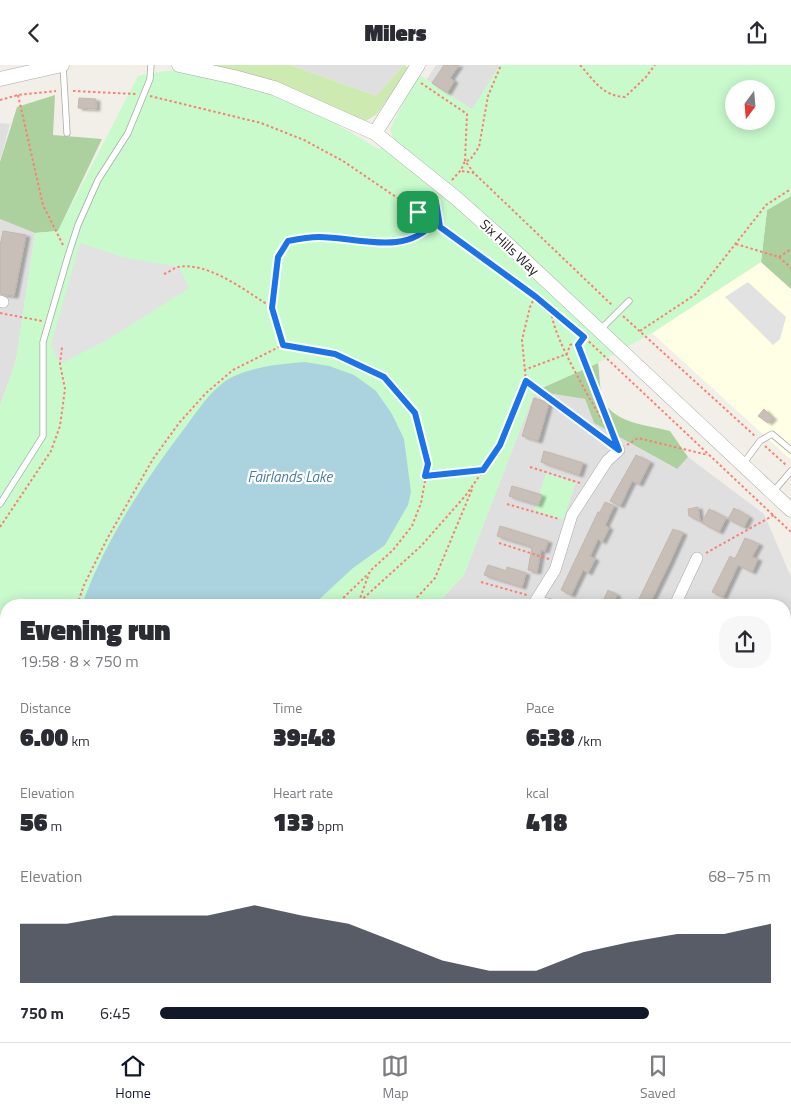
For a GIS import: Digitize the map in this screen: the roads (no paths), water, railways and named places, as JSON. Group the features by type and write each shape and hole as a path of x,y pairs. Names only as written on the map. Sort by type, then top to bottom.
{"street":[{"path":"0,79 63,65"},
{"name":"Six Hills Way","path":"179,65 274,88 375,133 456,198 791,510"},
{"path":"375,133 414,71"},
{"path":"537,599 557,562 570,522 607,461 619,450"},
{"path":"678,599 697,558"}],"lane":[{"path":"63,65 67,133"},
{"path":"0,505 43,436 43,342 78,225 98,180 128,133 144,94 152,65"},
{"path":"598,329 629,301"},
{"path":"743,464 760,441 772,434 791,450"},
{"path":"773,493 791,471"}],"water":[{"name":"Fairlands Lake","path":"305,362 329,366 354,375 376,391 392,414 404,439 411,492 408,505 385,545 353,568 319,599 84,599 102,557 127,511 156,467 209,396 232,377 263,367"}]}
